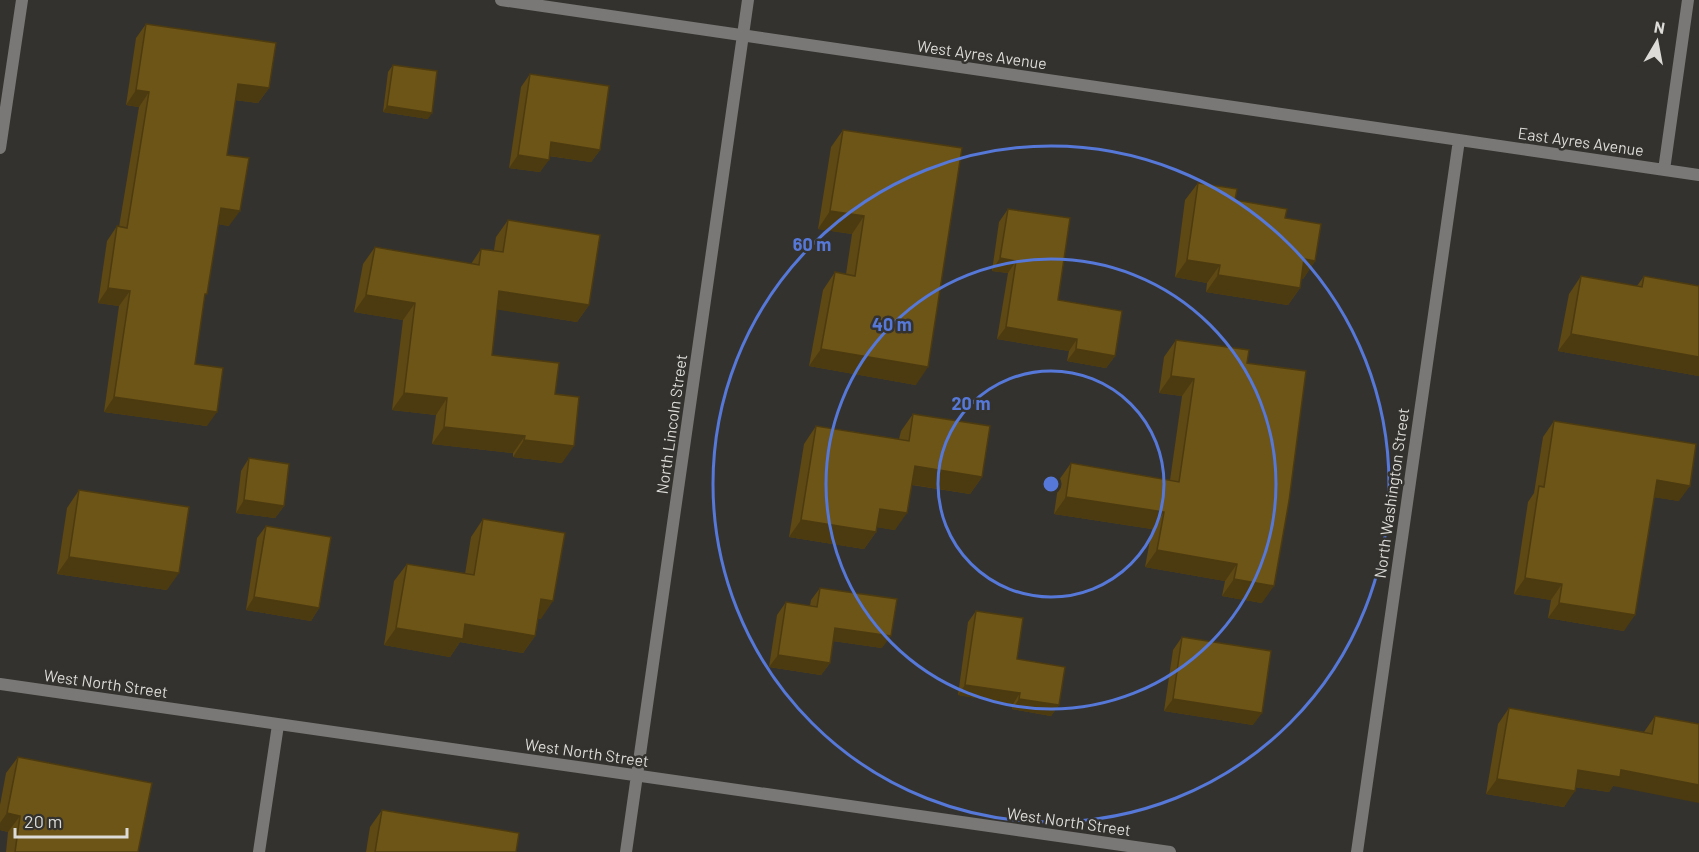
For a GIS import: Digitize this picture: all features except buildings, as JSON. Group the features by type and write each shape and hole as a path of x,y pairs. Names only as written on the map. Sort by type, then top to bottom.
{"street":[{"path":"0,148 22,0"},
{"name":"West Ayres Avenue","path":"501,0 1459,140"},
{"name":"North Lincoln Street","path":"626,852 748,0"},
{"path":"1664,170 1688,0"},
{"name":"East Ayres Avenue","path":"1459,140 1699,175"},
{"name":"North Washington Street","path":"1357,852 1459,140"},
{"name":"West North Street","path":"0,684 1170,852"},
{"path":"260,852 278,724"}]}
